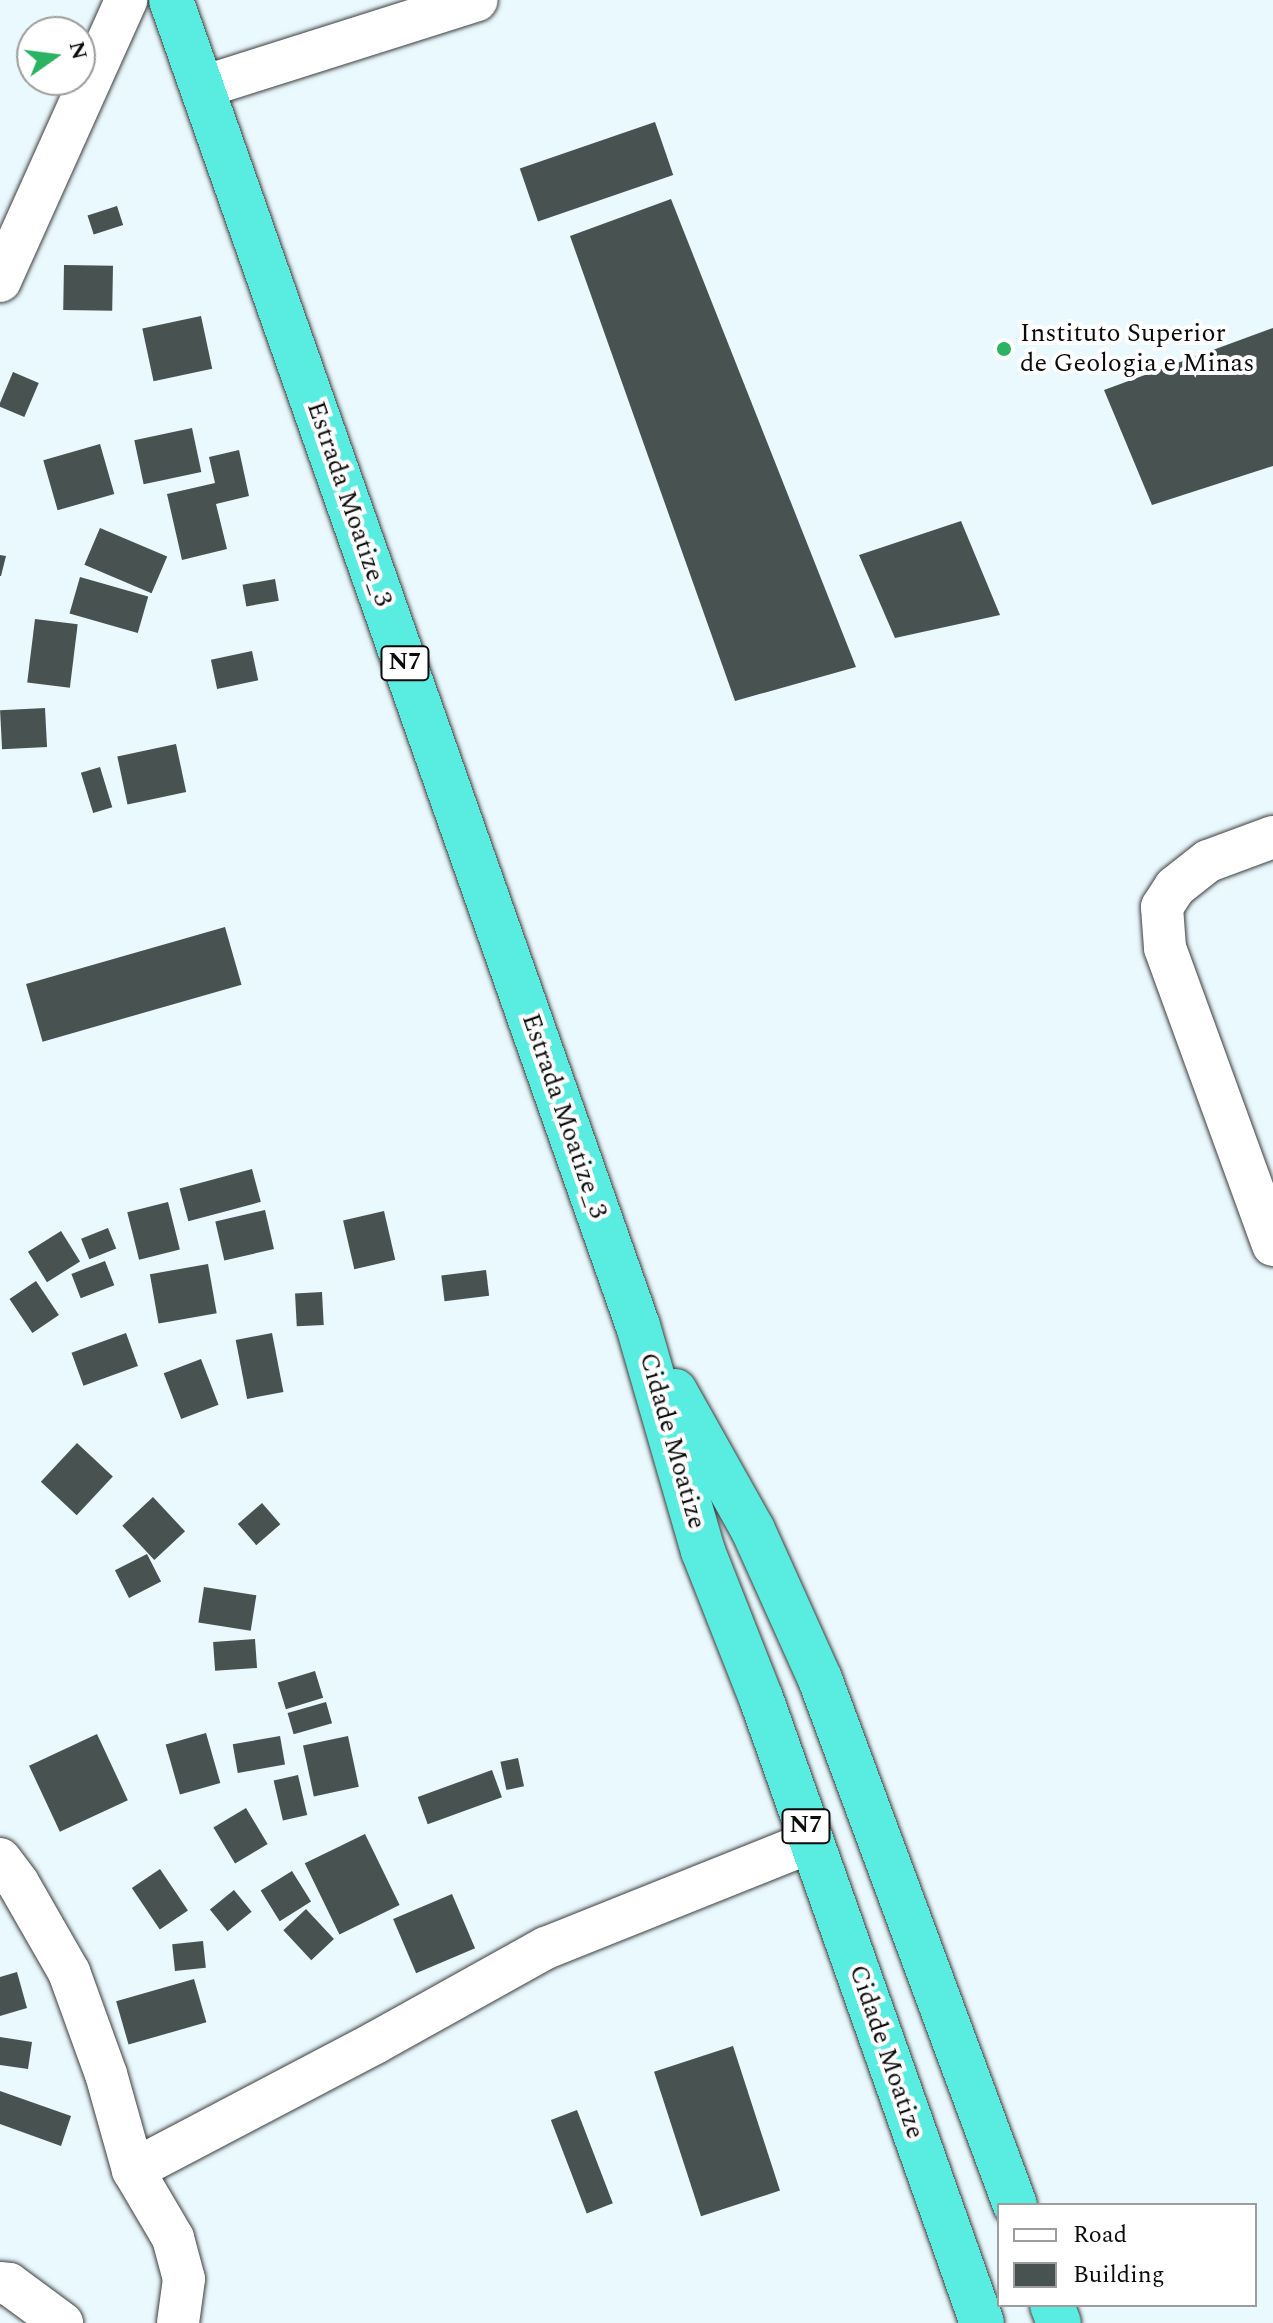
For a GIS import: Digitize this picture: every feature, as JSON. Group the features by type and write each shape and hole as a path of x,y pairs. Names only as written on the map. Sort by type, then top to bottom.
{"highway":[{"name":"Estrada Moatize_3","path":"171,0 638,1326"},
{"name":"Cidade Moatize","path":"638,1326 703,1551 811,1842 982,2323"},
{"name":"Cidade Moatize","path":"638,1326 753,1530 820,1679 1014,2203"}],"street":[{"path":"0,281 126,0"},
{"path":"203,87 477,0"},
{"path":"1273,837 1208,861 1175,887 1162,907 1165,948 1273,1245"},
{"path":"133,2170 375,2043 546,1948 811,1842"},
{"path":"0,1859 18,1883 69,1972 106,2074 133,2170 173,2238 184,2279 178,2323"},
{"path":"0,2283 9,2284 62,2323"}],"building":[{"path":"655,122 673,175 538,222 520,169"},
{"path":"671,199 856,667 735,701 570,236"},
{"path":"117,206 123,225 94,235 88,216"},
{"path":"64,265 113,266 112,311 63,310"},
{"path":"201,316 212,369 154,381 142,328"},
{"path":"1273,328 1273,466 1152,505 1104,390"},
{"path":"13,372 39,383 24,417 0,407"},
{"path":"192,428 201,472 144,484 134,440"},
{"path":"100,444 114,494 58,510 43,460"},
{"path":"239,450 249,496 216,504 227,549 182,560 167,494 215,483 209,457"},
{"path":"961,521 1000,615 895,638 859,555"},
{"path":"100,528 167,557 152,593 84,565"},
{"path":"0,555 6,556 1,576 0,576"},
{"path":"80,577 148,597 138,633 70,614"},
{"path":"275,579 279,601 246,606 243,585"},
{"path":"35,619 78,624 70,688 27,683"},
{"path":"252,651 258,680 217,689 211,660"},
{"path":"45,708 47,747 2,749 0,710"},
{"path":"176,744 186,792 127,804 117,756"},
{"path":"100,767 112,807 93,813 81,773"},
{"path":"225,927 242,985 43,1042 26,984"},
{"path":"252,1169 261,1202 188,1221 180,1188"},
{"path":"168,1202 180,1250 139,1260 127,1212"},
{"path":"265,1210 274,1249 224,1260 215,1221"},
{"path":"384,1211 395,1260 354,1269 343,1220"},
{"path":"108,1228 116,1248 89,1259 81,1239"},
{"path":"61,1231 80,1262 47,1282 28,1252"},
{"path":"105,1261 114,1285 81,1298 71,1274"},
{"path":"208,1264 217,1313 159,1323 150,1274"},
{"path":"486,1270 489,1296 445,1301 441,1275"},
{"path":"36,1281 59,1315 32,1333 9,1299"},
{"path":"322,1292 324,1325 297,1326 295,1293"},
{"path":"126,1333 138,1366 83,1386 71,1353"},
{"path":"272,1333 283,1392 247,1399 236,1340"},
{"path":"201,1359 219,1405 181,1419 164,1373"},
{"path":"77,1443 113,1476 77,1515 41,1482"},
{"path":"153,1497 185,1531 154,1560 122,1526"},
{"path":"262,1503 280,1524 256,1545 238,1524"},
{"path":"147,1554 161,1582 129,1598 115,1570"},
{"path":"204,1587 256,1595 251,1631 198,1623"},
{"path":"255,1639 257,1668 215,1671 213,1642"},
{"path":"315,1671 323,1698 286,1709 278,1682"},
{"path":"326,1702 332,1723 294,1734 288,1713"},
{"path":"206,1733 220,1783 180,1795 166,1745"},
{"path":"97,1734 128,1800 60,1832 29,1766"},
{"path":"280,1736 285,1765 238,1773 233,1744"},
{"path":"348,1736 359,1787 314,1796 303,1746"},
{"path":"518,1758 524,1786 506,1790 500,1762"},
{"path":"492,1770 502,1797 428,1824 418,1797"},
{"path":"298,1775 307,1815 283,1821 274,1781"},
{"path":"246,1808 268,1844 235,1864 213,1828"},
{"path":"365,1834 400,1905 339,1934 305,1863"},
{"path":"160,1869 188,1910 160,1929 132,1888"},
{"path":"292,1871 311,1902 280,1921 261,1891"},
{"path":"234,1890 252,1912 228,1931 210,1910"},
{"path":"452,1894 475,1948 416,1973 393,1919"},
{"path":"306,1909 334,1939 311,1960 283,1930"},
{"path":"203,1941 206,1968 175,1971 172,1944"},
{"path":"17,1972 27,2008 0,2016 0,1977"},
{"path":"194,1979 206,2022 129,2045 116,2001"},
{"path":"0,2037 32,2042 28,2069 0,2065"},
{"path":"733,2046 780,2191 701,2216 654,2072"},
{"path":"0,2091 71,2116 61,2146 0,2124"},
{"path":"577,2110 613,2203 587,2213 551,2120"}],"place":[{"name":"Instituto Superior de Geologia e Minas","path":"1004,349"}]}
